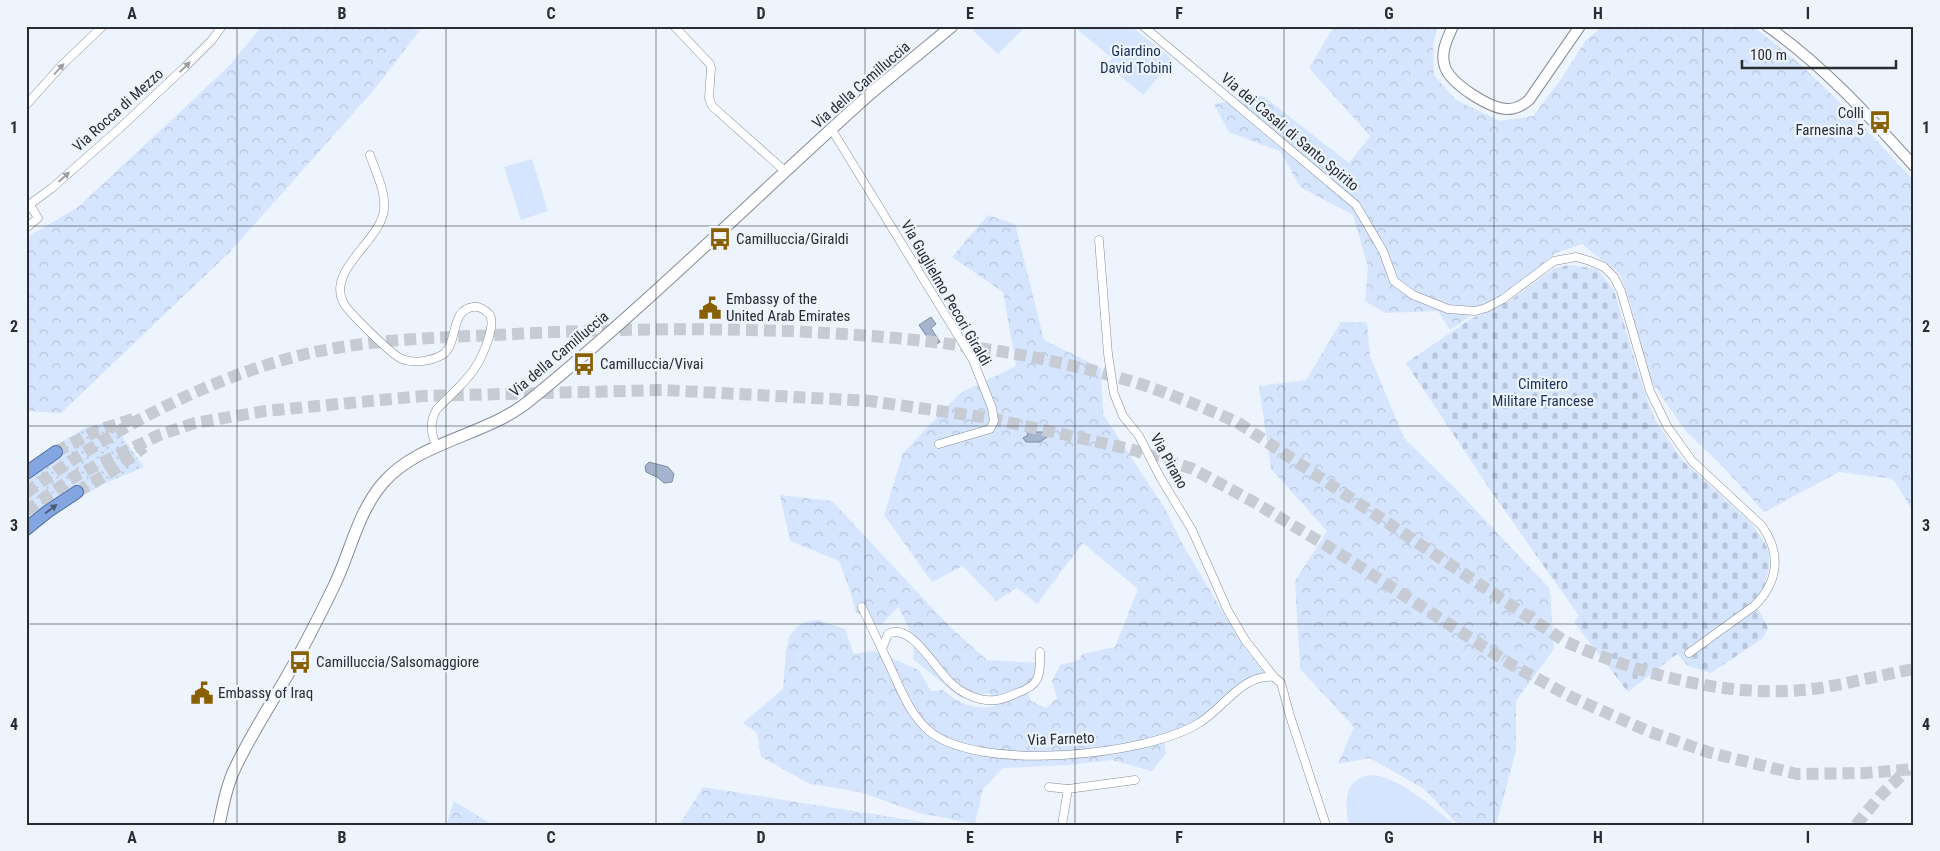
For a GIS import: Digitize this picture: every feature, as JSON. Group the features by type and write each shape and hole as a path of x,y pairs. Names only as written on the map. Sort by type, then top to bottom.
{"highway":[{"path":"26,472 56,452"},
{"path":"26,529 52,508 77,492"}],"main road":[{"name":"Via della Camilluccia","path":"219,825 226,793 236,766 323,608 371,500 393,472 437,448 485,427 521,408 565,372 871,94 952,26"}],"street":[{"path":"26,105 63,64 103,26"},
{"name":"Via Rocca di Mezzo","path":"28,206 99,146 186,66 212,40 222,26"},
{"path":"674,26 710,64 709,98 712,106 786,172"},
{"name":"Via dei Casali di Santo Spirito","path":"1143,26 1356,206 1383,251 1394,281 1413,295 1452,310 1482,309 1503,299 1550,262 1569,257 1596,263 1604,267 1614,277 1620,290 1650,391 1667,426 1692,461 1762,526 1769,536 1774,550 1773,578 1770,587 1762,598 1754,606 1689,653"},
{"path":"1453,26 1444,49 1444,61 1448,73 1457,84 1479,98 1507,109 1520,106 1529,100 1580,26"},
{"path":"1768,26 1806,56 1843,91 1914,166"},
{"name":"Via Guglielmo Pecori Giraldi","path":"832,130 973,360 992,408 994,421 990,429 939,444"},
{"path":"370,154 384,195 385,208 380,222 342,277 340,295 349,311 399,358 412,361 434,358 445,353 449,347 458,320 468,308 475,306 482,308 488,312 491,318 490,334 475,371 437,409 434,416 431,429 437,448"},
{"path":"26,228 38,218 28,206"},
{"name":"Via Pirano","path":"1100,240 1108,354 1114,394 1123,416 1139,436 1160,477 1192,530 1228,611 1245,640 1274,677 1278,679 1283,688 1290,716 1326,825"},
{"name":"Via Farneto","path":"862,607 914,715 929,731 950,743 1001,753 1081,754 1140,745 1189,729 1208,717 1245,684 1260,677 1274,677"},
{"path":"882,649 888,634 894,631 900,632 918,644 956,688 973,697 992,700 1024,691 1033,685 1039,675 1040,652"},
{"path":"1049,787 1068,789 1135,780"},
{"path":"1062,825 1068,789"}],"green space":[{"path":"262,26 423,26 373,91 229,253 61,413 26,411 26,238 78,207 228,67"},
{"path":"968,26 1026,26 998,54"},
{"name":"Giardino David Tobini","path":"1073,26 1131,26 1173,60 1143,95 1107,65 1112,58"},
{"path":"1334,26 1438,26 1433,44 1434,75 1456,100 1500,121 1533,116 1561,79 1586,40 1603,26 1753,26 1801,65 1856,118 1914,181 1914,513 1893,479 1839,472 1764,512 1723,467 1685,430 1649,378 1629,299 1620,274 1582,244 1556,253 1512,288 1450,330 1438,311 1385,313 1365,301 1368,267 1353,215 1300,187 1281,152 1229,132 1214,104 1263,96 1349,163 1370,136 1309,68"},
{"path":"532,159 548,211 521,220 504,167"},
{"path":"988,215 1015,224 1044,340 1101,368 1103,414 1165,509 1184,547 1245,649 1265,673 1244,682 1208,714 1189,727 1164,735 1166,754 1152,771 1111,760 1069,765 1003,768 983,789 975,824 919,813 860,792 810,784 761,757 757,733 743,723 783,689 786,650 790,635 805,622 818,620 845,629 854,654 871,651 877,652 919,670 931,691 943,690 967,705 980,707 995,706 990,693 961,698 913,659 912,638 898,607 880,626 856,612 839,561 790,541 780,495 832,501 951,628 987,660 1041,663 1027,691 1031,701 1046,708 1057,698 1052,681 1060,665 1079,660 1082,654 1115,647 1138,589 1083,543 1037,604 1017,588 996,601 963,566 932,582 884,515 903,453 960,393 1016,366 1003,292 952,257"},
{"name":"Cimitero Militare Francese","path":"1570,265 1597,269 1614,290 1643,388 1655,420 1683,461 1753,525 1765,543 1769,554 1769,568 1764,588 1754,601 1768,628 1763,638 1711,673 1688,666 1677,654 1628,692 1574,622 1579,616 1491,491 1406,363 1469,320 1511,300 1554,268"},
{"path":"1341,322 1367,322 1370,356 1404,438 1457,490 1550,589 1554,649 1516,701 1516,751 1496,825 1458,825 1424,789 1370,758 1338,764 1354,727 1300,669 1295,581 1327,531 1271,469 1259,386 1306,380"},
{"path":"111,421 144,467 106,483 80,497 75,487 26,523 26,480 38,470 53,447 83,429"},
{"path":"1371,775 1393,781 1404,787 1455,825 1349,825 1347,801 1350,787 1362,777"},
{"path":"703,787 942,825 679,825"},
{"path":"454,801 493,825 446,825"}],"shaded area":[{"path":"931,317 936,324 931,328 940,342 933,346 919,325"},
{"path":"1026,427 1032,432 1049,432 1050,435 1040,442 1026,442 1023,438 1028,435"},
{"path":"649,462 668,467 674,474 672,482 664,483 646,472 645,466"}],"tunnel":[{"path":"26,493 55,472 117,433 181,399 248,371 283,360 340,347 428,338 549,332 685,329 831,333 920,340 1007,352 1094,371 1150,387 1237,422 1566,642 1625,665 1687,682 1750,691 1813,689 1914,669"},
{"path":"26,511 77,475 159,435 195,423 265,411 423,396 663,390 870,401 989,418 1130,449 1193,469 1252,501 1337,552 1512,665 1571,697 1650,732 1711,753 1797,774 1865,773 1914,769"},
{"path":"56,452 96,431 136,418"},
{"path":"77,492 112,471 144,447"},
{"path":"1856,825 1881,795 1908,769"}],"place":[{"name":"Colli Farnesina 5","path":"1880,122"},
{"name":"Camilluccia/Giraldi","path":"720,239"},
{"name":"Embassy of the United Arab Emirates","path":"710,308"},
{"name":"Camilluccia/Vivai","path":"584,364"},
{"name":"Camilluccia/Salsomaggiore","path":"300,662"},
{"name":"Embassy of Iraq","path":"202,693"}]}
